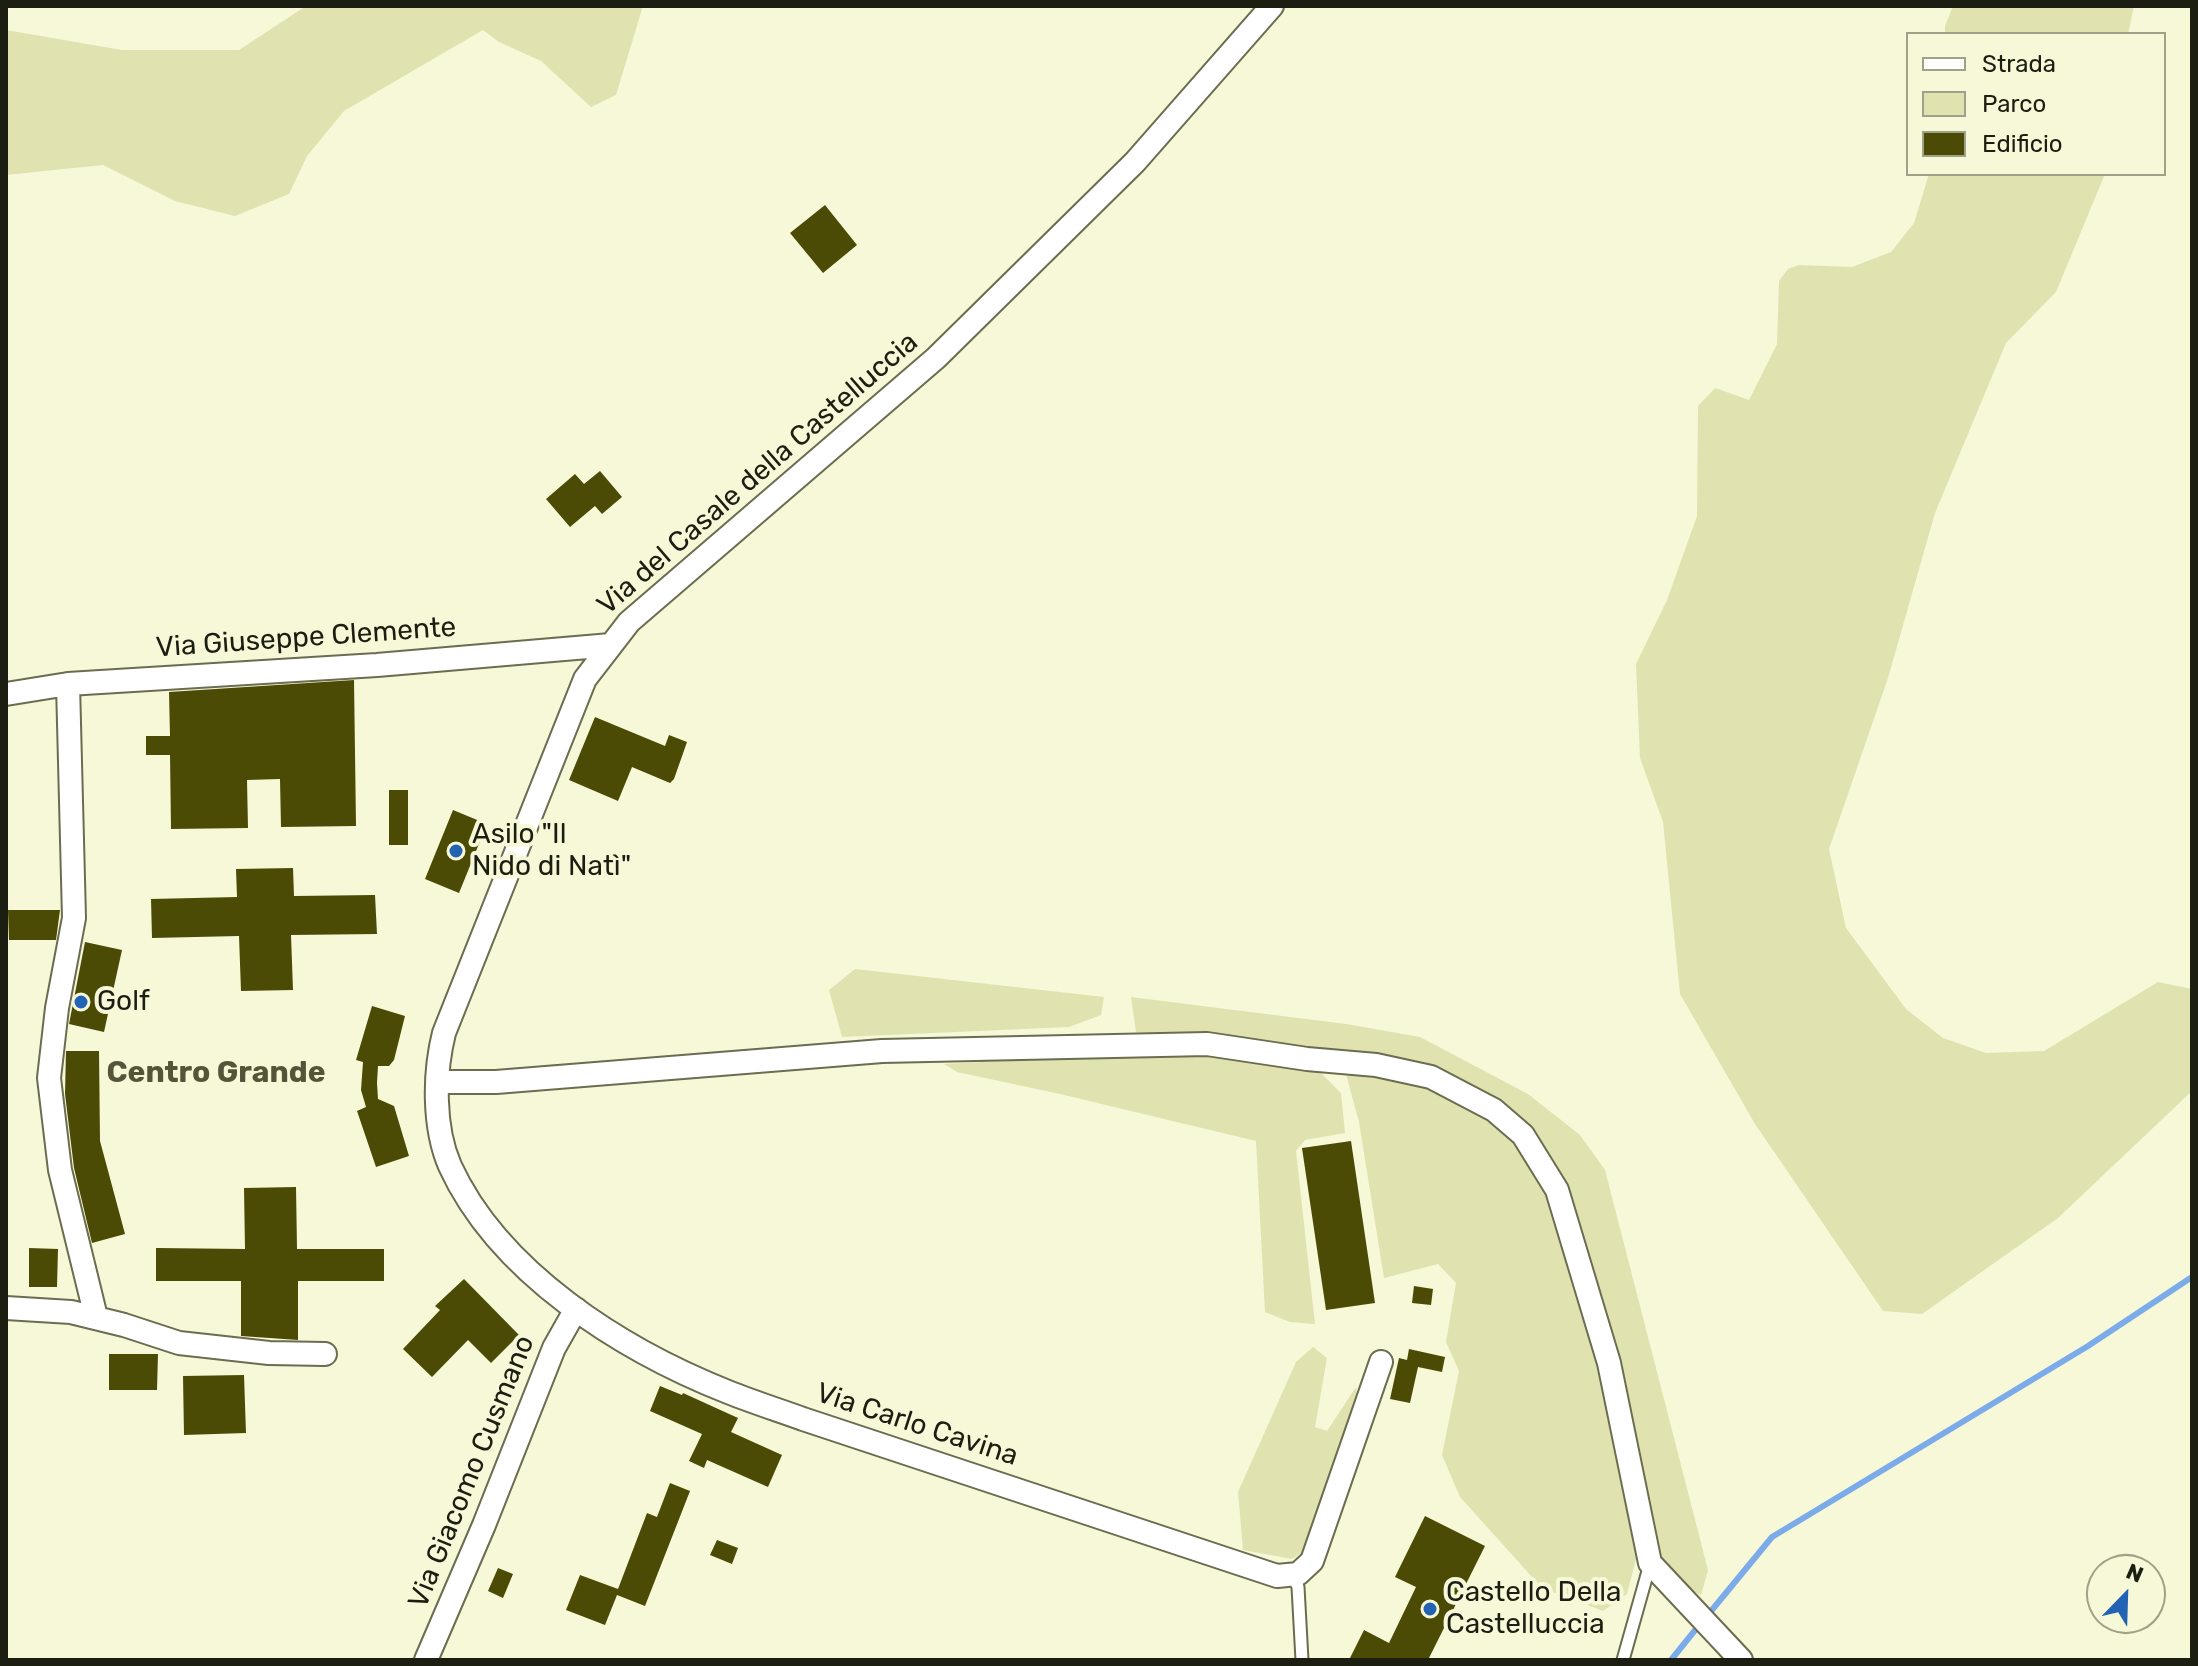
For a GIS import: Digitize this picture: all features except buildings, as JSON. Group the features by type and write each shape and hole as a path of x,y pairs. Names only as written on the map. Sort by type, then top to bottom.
{"street":[{"name":"Via del Casale della Castelluccia","path":"438,1082 437,1060 449,1019 585,679 611,645 629,622 936,358 1135,162 1272,6"},
{"name":"Via Giuseppe Clemente","path":"6,694 68,684 377,665 611,645"},
{"path":"68,684 74,918 57,1008 49,1078 60,1170 96,1317"},
{"path":"438,1082 496,1082 882,1051 1207,1044 1307,1059 1376,1065 1431,1077 1494,1110 1523,1135 1557,1190 1609,1363 1650,1563 1741,1660"},
{"name":"Via Carlo Cavina","path":"438,1082 439,1121 449,1163 473,1207 503,1245 539,1282 616,1335 727,1392 1277,1576 1293,1576"},
{"path":"6,1308 96,1317 179,1343 269,1353 325,1354"},
{"name":"Via Giacomo Cusmano","path":"426,1660 484,1525 554,1348 576,1309"},
{"path":"1293,1576 1308,1567 1314,1554 1381,1362"}],"lane":[{"path":"1623,1660 1650,1563"},
{"path":"1293,1576 1298,1587 1302,1660"}],"green space":[{"path":"306,6 643,6 616,95 591,107 541,61 499,42 483,30 344,111 307,156 289,194 235,216 175,201 103,165 6,175 6,30 122,50 239,50"},
{"path":"1953,6 2134,6 2128,32 1945,32"},
{"path":"1928,176 2104,176 2056,292 2006,343 1935,513 1888,678 1829,849 1846,928 1906,1009 1943,1038 1986,1053 2044,1051 2158,982 2192,989 2192,1091 2058,1218 1922,1314 1883,1311 1755,1124 1680,994 1663,822 1640,758 1636,664 1667,600 1697,516 1698,406 1715,388 1749,400 1777,344 1779,281 1788,269 1799,265 1852,267 1891,252 1914,223"},
{"path":"855,969 1104,997 1101,1015 1069,1027 842,1037 829,990"},
{"path":"1131,997 1346,1024 1420,1037 1528,1094 1580,1135 1605,1170 1708,1570 1701,1595 1671,1580 1649,1552 1636,1559 1627,1594 1603,1611 1542,1588 1460,1497 1442,1455 1459,1371 1446,1342 1456,1283 1438,1264 1384,1278 1359,1122 1344,1067 1310,1050 1136,1032"},
{"path":"1173,1051 1320,1072 1341,1093 1345,1133 1305,1140 1296,1151 1315,1324 1290,1322 1265,1312 1256,1141 957,1072 944,1064"},
{"path":"1313,1347 1327,1358 1315,1427 1327,1431 1356,1387 1358,1403 1304,1551 1292,1559 1243,1550 1238,1492 1296,1362"}],"waterway":[{"path":"1707,1616 1772,1537 2088,1346 2192,1277"},
{"path":"1671,1660 1696,1629"}],"place":[{"name":"Asilo \"Il Nido di Natì\"","path":"456,851"},
{"name":"Golf","path":"81,1002"},
{"name":"Castello Della Castelluccia","path":"1430,1609"}],"district":[{"name":"Centro Grande","path":"216,1073"}]}
